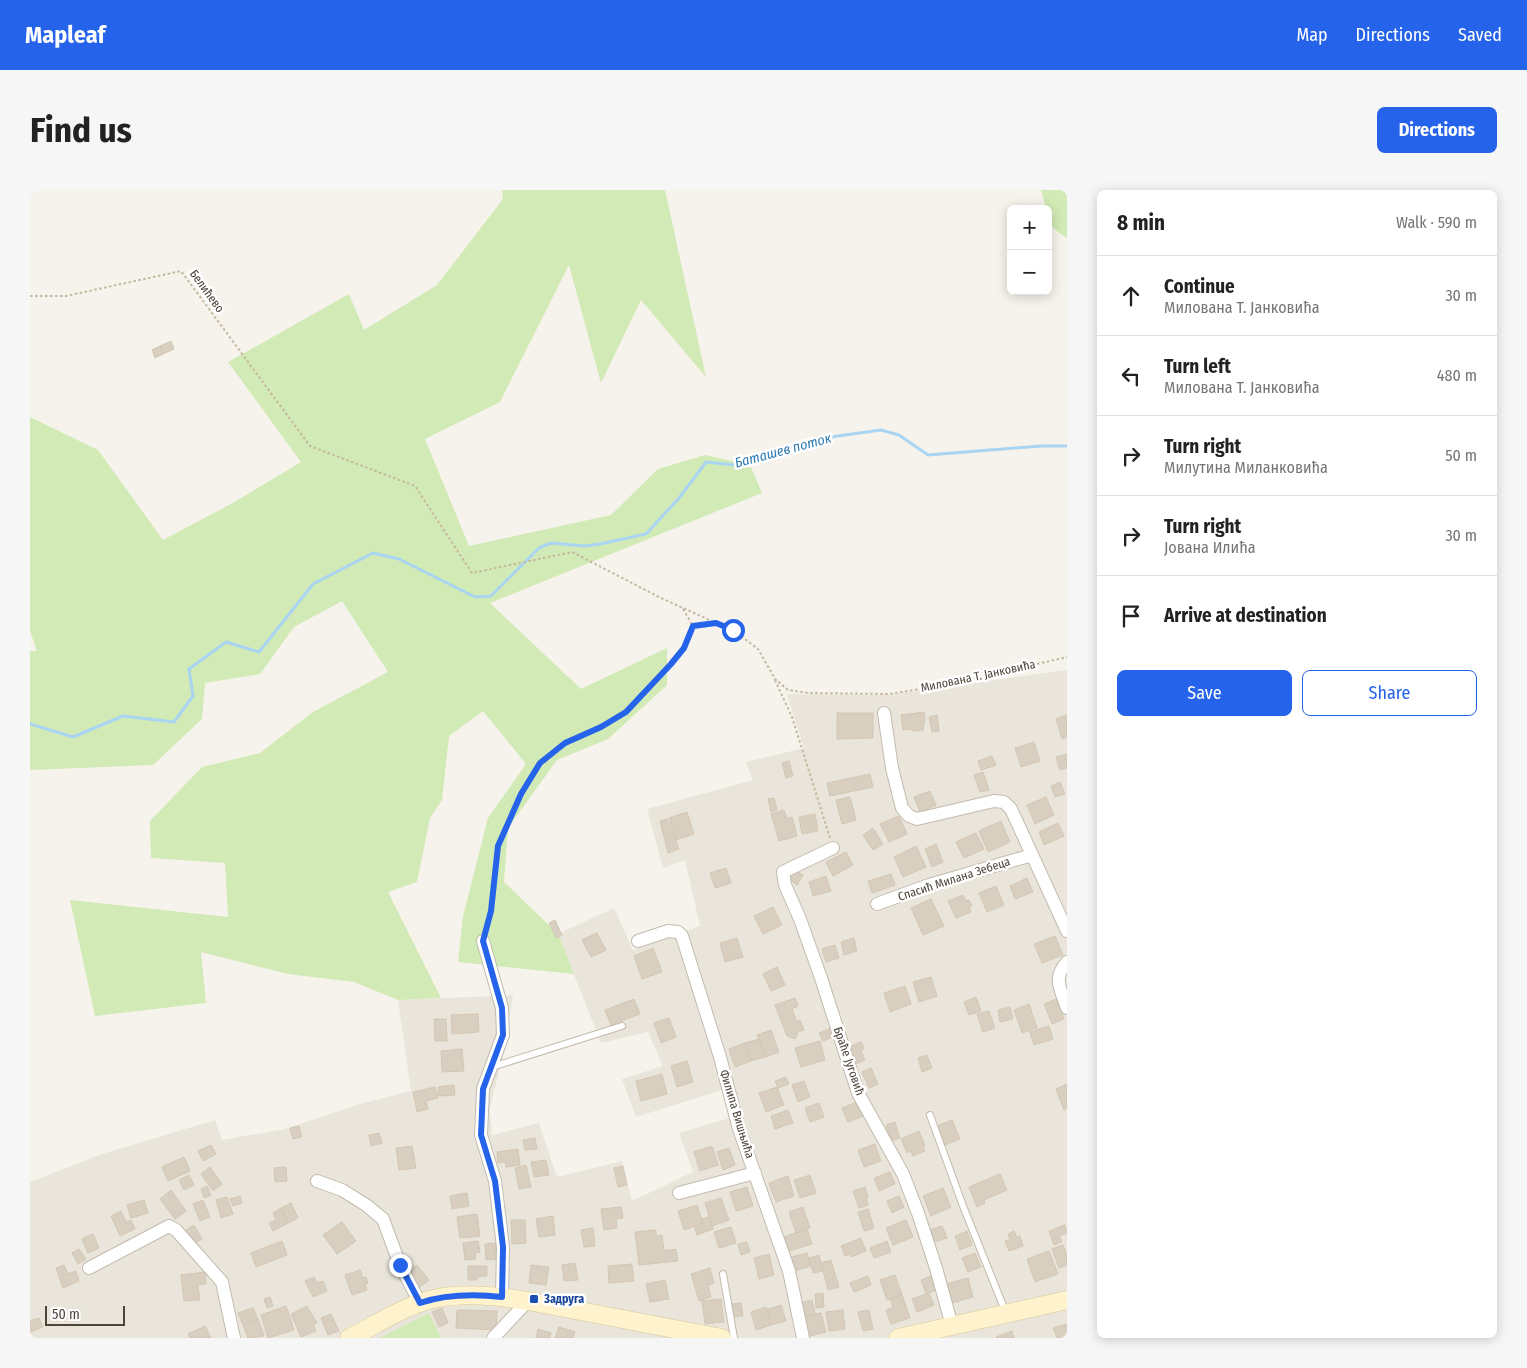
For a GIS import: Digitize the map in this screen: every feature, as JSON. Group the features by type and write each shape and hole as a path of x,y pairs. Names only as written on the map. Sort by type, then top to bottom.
{"street":[{"path":"884,714 892,768 902,808 906,814 917,819 994,801 1004,802 1011,809 1067,931"},
{"name":"Браће Југовић","path":"833,848 783,872 785,885 822,978 858,1093 903,1174 918,1213 952,1326"},
{"name":"Спасић Милана Зебеца","path":"878,904 929,885 1032,855"},
{"name":"Филипа Вишњића","path":"638,941 668,931 678,932 682,936 720,1057 739,1129 789,1271 803,1338"},
{"path":"483,941 502,1008 503,1035 483,1089 481,1135 495,1181 503,1247 502,1297"},
{"path":"1067,962 1061,969 1058,982 1067,1008"},
{"path":"679,1193 756,1173"},
{"path":"317,1181 342,1190 366,1205 383,1219 400,1265 420,1303"},
{"path":"89,1268 169,1226 176,1230 222,1282 234,1338"},
{"path":"349,1338 420,1303 461,1295 502,1297 528,1301 722,1338"},
{"path":"898,1338 1067,1300"},
{"path":"493,1338 528,1301"}],"lane":[{"path":"491,1067 622,1026"},
{"path":"930,1115 963,1206 1007,1314"},
{"path":"723,1274 734,1338"}],"path":[{"name":"Белићево","path":"30,296 66,296 181,271 310,446 414,486 472,573 572,552 682,607"},
{"path":"682,607 733,630 758,649 792,717 833,848"},
{"path":"682,607 693,626"},
{"path":"693,626 716,623"},
{"path":"483,941 491,911 498,846 521,794 540,763 565,743 601,727 626,712 684,648 693,626"},
{"name":"Милована Т. Јанковића","path":"775,680 788,690 808,693 889,694 951,684 1067,656"}],"shaded area":[{"path":"1067,670 1067,1338 30,1338 30,1182 102,1154 215,1120 222,1140 285,1129 360,1104 411,1091 398,1000 513,995 505,1048 490,1108 492,1135 539,1123 557,1177 622,1161 632,1201 693,1172 679,1133 729,1118 722,1090 636,1117 622,1079 663,1066 648,1032 601,1043 558,934 614,908 633,950 700,926 685,860 663,868 647,809 753,780 746,762 804,748 787,695 789,694 887,695"}],"green space":[{"path":"502,190 665,190 706,377 641,300 601,383 569,265 500,402 425,439 469,546 611,515 658,469 705,455 750,465 762,493 490,603 581,689 667,648 667,685 608,739 557,760 508,828 504,882 558,934 574,974 458,962 463,916 488,818 526,764 483,711 449,736 442,800 430,818 417,882 388,892 441,998 398,1000 354,982 288,974 201,952 206,1003 95,1016 70,900 228,917 225,863 151,858 150,821 202,767 260,753 313,712 388,672 342,601 294,627 260,674 205,683 202,719 153,765 30,770 30,651 37,651 30,631 30,417 98,450 163,540 231,504 301,462 228,362 349,294 364,330 437,285 503,199"},
{"path":"1041,190 1067,190 1067,238 1052,224 1052,205 1045,205"},
{"path":"429,1313 441,1338 380,1338"}],"building":[{"path":"171,341 174,349 163,354 160,346"},
{"path":"160,346 163,354 155,358 152,350"},
{"path":"924,712 923,730 903,730 901,715"},
{"path":"837,713 873,713 873,738 837,739"},
{"path":"937,715 939,731 932,732 929,717"},
{"path":"1067,715 1067,737 1062,739 1056,719"},
{"path":"1034,742 1040,761 1021,767 1015,748"},
{"path":"1067,754 1067,768 1060,770 1056,757"},
{"path":"992,756 996,765 981,770 978,761"},
{"path":"789,761 793,776 786,778 782,763"},
{"path":"983,772 989,790 980,792 974,775"},
{"path":"870,774 873,787 830,796 827,783"},
{"path":"1060,782 1065,794 1055,797 1051,786"},
{"path":"930,791 936,805 920,812 914,797"},
{"path":"850,797 856,820 842,824 836,800"},
{"path":"1046,797 1054,815 1035,824 1027,805"},
{"path":"774,798 777,810 771,812 768,799"},
{"path":"784,810 787,819 792,817 797,836 779,841 771,814"},
{"path":"687,812 694,834 676,840 669,818"},
{"path":"815,814 818,831 802,834 799,817"},
{"path":"899,816 907,834 889,842 880,824"},
{"path":"667,819 679,849 668,853 660,821"},
{"path":"1001,821 1010,842 988,852 979,831"},
{"path":"1058,823 1064,836 1044,845 1039,832"},
{"path":"873,828 883,844 873,850 863,835"},
{"path":"976,833 984,849 964,858 956,842"},
{"path":"936,844 943,862 932,867 925,849"},
{"path":"916,846 926,867 903,877 894,857"},
{"path":"846,852 853,865 833,876 826,862"},
{"path":"726,868 731,883 715,888 710,873"},
{"path":"792,871 803,875 797,885 788,878"},
{"path":"891,874 895,885 872,893 868,881"},
{"path":"826,876 831,891 813,896 809,882"},
{"path":"1027,878 1033,892 1015,899 1010,886"},
{"path":"996,886 1004,905 987,912 979,893"},
{"path":"963,895 966,901 969,900 972,905 969,907 971,912 956,918 948,901"},
{"path":"931,899 944,926 923,935 911,908"},
{"path":"773,907 782,925 763,934 754,916"},
{"path":"555,920 562,935 556,938 549,923"},
{"path":"597,933 606,950 591,957 582,940"},
{"path":"1055,936 1063,955 1042,963 1034,944"},
{"path":"737,938 743,957 725,962 720,943"},
{"path":"854,938 857,951 844,955 841,942"},
{"path":"835,945 839,958 826,962 822,949"},
{"path":"653,948 662,972 642,979 634,956"},
{"path":"777,967 785,985 771,991 763,974"},
{"path":"931,977 937,996 919,1002 913,982"},
{"path":"905,986 911,1004 890,1012 884,993"},
{"path":"976,997 981,1011 969,1015 964,1002"},
{"path":"795,998 798,1006 792,1009 797,1022 800,1020 804,1030 798,1032 795,1039 787,1036 775,1005"},
{"path":"634,999 640,1014 611,1025 605,1010"},
{"path":"1056,999 1064,1019 1052,1024 1044,1004"},
{"path":"1029,1004 1037,1028 1022,1033 1014,1010"},
{"path":"1010,1007 1013,1019 1000,1022 998,1010"},
{"path":"989,1011 995,1028 983,1032 977,1014"},
{"path":"478,1014 479,1032 452,1034 451,1015"},
{"path":"669,1018 676,1037 661,1043 654,1023"},
{"path":"434,1019 446,1019 447,1041 435,1041"},
{"path":"1049,1026 1053,1039 1034,1045 1030,1032"},
{"path":"831,1028 835,1036 823,1041 819,1033"},
{"path":"771,1030 779,1052 765,1057 757,1035"},
{"path":"759,1039 765,1057 751,1061 745,1043"},
{"path":"820,1041 825,1060 801,1067 795,1048"},
{"path":"861,1042 864,1049 861,1051 865,1060 856,1064 849,1047"},
{"path":"745,1043 751,1061 735,1067 729,1049"},
{"path":"462,1049 464,1071 442,1072 441,1051"},
{"path":"927,1055 932,1068 922,1072 918,1058"},
{"path":"687,1061 693,1082 677,1087 671,1066"},
{"path":"871,1068 878,1084 869,1088 862,1072"},
{"path":"662,1074 667,1094 641,1101 636,1081"},
{"path":"786,1077 789,1084 778,1088 775,1081"},
{"path":"804,1081 810,1097 798,1102 792,1085"},
{"path":"1067,1084 1067,1108 1064,1110 1056,1089"},
{"path":"454,1085 455,1095 439,1096 438,1087"},
{"path":"435,1087 438,1098 426,1101 428,1109 417,1112 413,1092"},
{"path":"777,1087 784,1105 766,1112 759,1093"},
{"path":"860,1101 866,1115 848,1122 842,1108"},
{"path":"819,1103 824,1117 810,1122 805,1108"},
{"path":"788,1110 793,1123 775,1129 771,1116"},
{"path":"952,1120 960,1139 945,1145 937,1126"},
{"path":"895,1122 900,1138 891,1141 886,1125"},
{"path":"299,1126 302,1137 293,1139 290,1128"},
{"path":"919,1131 925,1151 913,1156 911,1151 907,1153 901,1139"},
{"path":"379,1133 382,1143 371,1146 369,1135"},
{"path":"535,1138 537,1149 525,1150 523,1140"},
{"path":"875,1144 881,1161 864,1167 858,1150"},
{"path":"211,1145 216,1154 203,1161 198,1151"},
{"path":"412,1146 416,1168 399,1170 396,1148"},
{"path":"712,1146 718,1165 700,1171 694,1152"},
{"path":"729,1148 735,1165 723,1170 717,1152"},
{"path":"518,1149 520,1165 506,1167 505,1162 498,1163 497,1152"},
{"path":"184,1157 190,1171 168,1181 162,1167"},
{"path":"546,1160 549,1175 534,1177 531,1162"},
{"path":"526,1165 531,1187 519,1189 515,1168"},
{"path":"623,1166 627,1185 618,1187 614,1168"},
{"path":"210,1167 222,1184 213,1191 201,1174"},
{"path":"286,1167 287,1181 275,1182 274,1168"},
{"path":"890,1172 895,1184 879,1191 874,1178"},
{"path":"1000,1174 1007,1190 984,1200 985,1203 977,1207 969,1187"},
{"path":"189,1175 194,1185 184,1190 179,1180"},
{"path":"810,1175 816,1193 800,1198 794,1180"},
{"path":"788,1176 794,1196 776,1202 769,1183"},
{"path":"207,1186 211,1195 204,1198 201,1189"},
{"path":"747,1187 753,1206 736,1211 730,1192"},
{"path":"865,1187 868,1205 859,1208 853,1191"},
{"path":"943,1188 951,1207 931,1216 923,1196"},
{"path":"171,1190 186,1211 175,1219 160,1199"},
{"path":"467,1193 469,1206 452,1209 450,1196"},
{"path":"240,1196 242,1203 233,1206 230,1199"},
{"path":"899,1196 904,1207 892,1213 887,1201"},
{"path":"227,1197 233,1214 221,1218 216,1200"},
{"path":"721,1198 729,1220 712,1226 705,1203"},
{"path":"144,1200 148,1213 131,1218 127,1205"},
{"path":"203,1200 210,1217 200,1221 193,1204"},
{"path":"291,1203 298,1218 288,1223 281,1208"},
{"path":"697,1205 703,1223 684,1230 678,1211"},
{"path":"621,1207 623,1218 616,1219 617,1228 604,1230 601,1209"},
{"path":"803,1207 810,1228 796,1233 789,1212"},
{"path":"281,1208 288,1223 273,1231 269,1223 276,1220 273,1213"},
{"path":"868,1209 874,1228 864,1231 858,1212"},
{"path":"121,1211 126,1222 131,1220 135,1229 120,1236 111,1216"},
{"path":"477,1214 480,1236 460,1238 457,1217"},
{"path":"553,1216 555,1235 539,1237 536,1219"},
{"path":"709,1217 713,1229 697,1235 694,1226 703,1223 702,1219"},
{"path":"511,1220 525,1220 526,1243 512,1244"},
{"path":"906,1220 913,1237 893,1245 886,1228"},
{"path":"342,1222 356,1241 337,1254 323,1235"},
{"path":"194,1225 202,1239 193,1244 185,1231"},
{"path":"1065,1225 1067,1233 1059,1236 1062,1242 1054,1245 1049,1231"},
{"path":"942,1226 947,1238 934,1242 929,1230"},
{"path":"731,1227 736,1243 719,1248 714,1232"},
{"path":"593,1228 595,1246 584,1247 581,1230"},
{"path":"807,1229 812,1244 789,1251 784,1237"},
{"path":"656,1230 656,1236 662,1235 664,1251 676,1249 678,1261 639,1265 635,1232"},
{"path":"967,1231 972,1245 960,1250 955,1236"},
{"path":"1014,1231 1017,1237 1020,1236 1023,1246 1009,1251 1005,1241 1010,1240 1008,1234"},
{"path":"93,1234 99,1248 88,1253 82,1239"},
{"path":"861,1238 866,1251 851,1257 850,1254 845,1256 841,1246"},
{"path":"282,1241 287,1255 256,1267 251,1253"},
{"path":"478,1241 480,1252 475,1253 476,1259 465,1260 463,1243"},
{"path":"887,1241 891,1252 874,1258 870,1248"},
{"path":"747,1242 750,1252 741,1255 738,1244"},
{"path":"495,1243 497,1259 486,1260 485,1244"},
{"path":"1063,1245 1067,1255 1067,1265 1059,1268 1052,1249"},
{"path":"79,1249 86,1259 78,1264 72,1253"},
{"path":"1049,1251 1058,1274 1035,1282 1027,1259"},
{"path":"807,1253 811,1266 794,1271 791,1257"},
{"path":"975,1253 981,1267 968,1272 962,1258"},
{"path":"769,1254 774,1275 759,1279 754,1258"},
{"path":"819,1255 823,1271 813,1273 809,1258"},
{"path":"831,1260 839,1287 828,1290 821,1263"},
{"path":"575,1263 578,1280 564,1281 562,1265"},
{"path":"632,1264 634,1281 609,1283 608,1266"},
{"path":"64,1265 68,1274 76,1271 79,1281 63,1288 56,1268"},
{"path":"417,1265 429,1280 417,1289 405,1274"},
{"path":"531,1265 549,1267 546,1285 529,1283"},
{"path":"468,1266 487,1266 487,1276 477,1277 477,1280 468,1280"},
{"path":"710,1268 714,1283 708,1285 711,1297 699,1301 691,1274"},
{"path":"360,1270 363,1278 366,1277 368,1283 365,1284 367,1290 352,1295 345,1275"},
{"path":"205,1272 206,1284 198,1285 200,1300 184,1301 181,1275"},
{"path":"895,1275 902,1295 887,1300 880,1280"},
{"path":"868,1276 871,1285 854,1292 850,1283"},
{"path":"931,1276 936,1290 926,1294 921,1280"},
{"path":"314,1277 317,1283 323,1281 327,1291 313,1297 305,1281"},
{"path":"968,1278 973,1297 952,1303 947,1284"},
{"path":"665,1280 669,1299 650,1302 646,1284"},
{"path":"823,1293 824,1307 816,1308 815,1294"},
{"path":"929,1293 934,1305 917,1312 912,1299"},
{"path":"902,1295 910,1318 891,1324 886,1310 893,1307 890,1299"},
{"path":"270,1297 273,1306 267,1308 264,1299"},
{"path":"721,1299 724,1322 705,1324 702,1301"},
{"path":"812,1300 815,1314 801,1317 798,1303"},
{"path":"741,1303 743,1316 734,1317 731,1304"},
{"path":"781,1305 786,1321 771,1325 766,1310"},
{"path":"286,1306 294,1330 268,1338 261,1315"},
{"path":"307,1306 317,1323 313,1325 316,1331 301,1337 291,1314"},
{"path":"766,1307 771,1325 756,1330 751,1312"},
{"path":"253,1308 258,1319 243,1325 238,1313"},
{"path":"442,1308 448,1323 439,1327 432,1312"},
{"path":"457,1310 497,1311 496,1330 456,1328"},
{"path":"843,1310 845,1329 829,1331 826,1312"},
{"path":"869,1310 873,1329 863,1331 858,1312"},
{"path":"821,1313 826,1332 806,1337 801,1317"},
{"path":"331,1314 339,1331 328,1335 321,1318"},
{"path":"39,1318 43,1327 30,1332 30,1321"},
{"path":"258,1319 264,1336 248,1338 243,1325"},
{"path":"1067,1324 1067,1338 1057,1338 1053,1328"},
{"path":"205,1326 211,1338 190,1338 188,1334"},
{"path":"559,1327 575,1332 573,1338 555,1338"},
{"path":"538,1329 551,1333 550,1338 536,1338"},
{"path":"1012,1331 1014,1338 996,1337"}],"waterway":[{"name":"Баташев поток","path":"30,724 73,737 123,716 174,722 193,696 189,669 226,642 259,652 313,584 373,553 399,559 475,597 491,596 539,548 551,543 584,546 646,534 679,498 706,462 735,465 816,439 881,430 899,435 928,455 1041,446 1067,446"}],"place":[{"name":"Задруга","path":"534,1299"}],"route":[{"path":"400,1265 420,1303 461,1295 502,1297 504,1280 503,1247 495,1181 481,1135 483,1089 503,1035 502,1008 483,941 491,911 498,846 521,794 540,763 565,743 601,727 626,712 684,648 693,626 716,623 733,630"}]}
